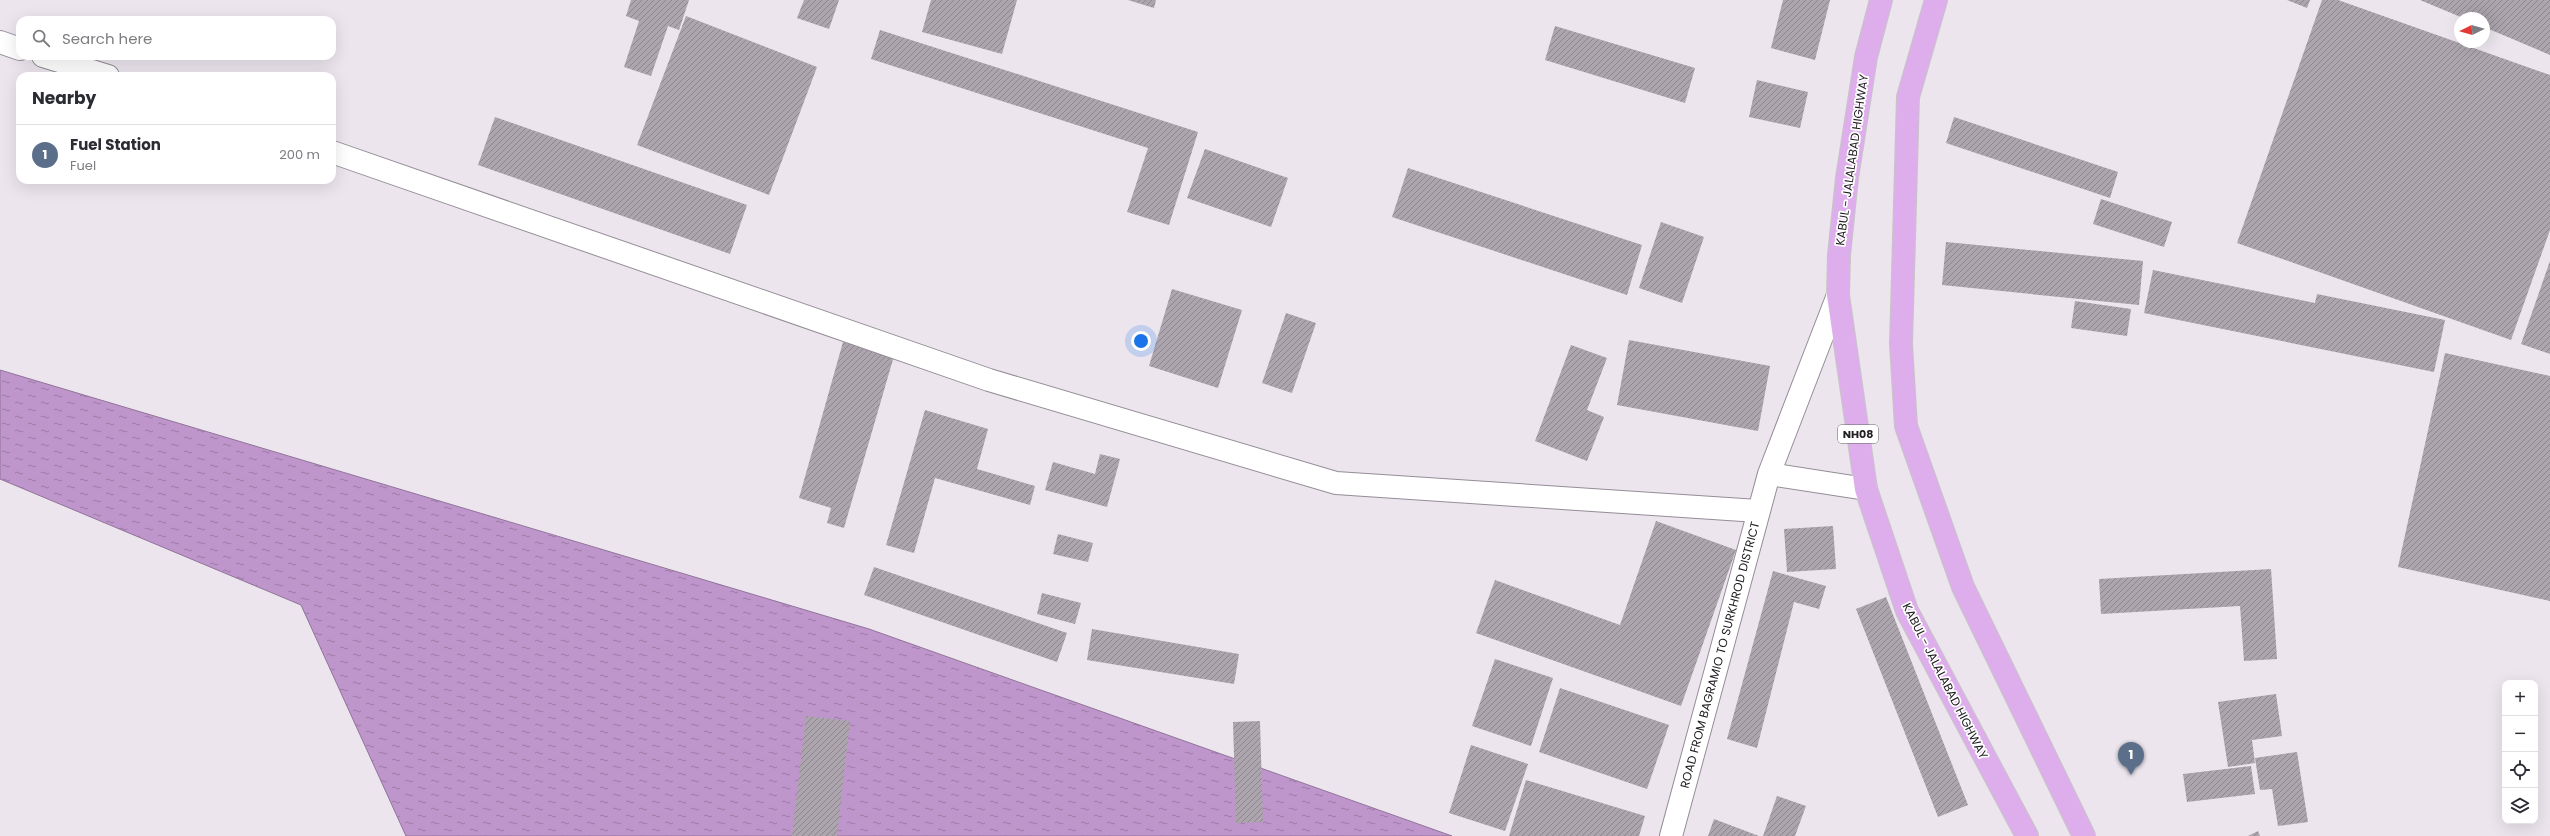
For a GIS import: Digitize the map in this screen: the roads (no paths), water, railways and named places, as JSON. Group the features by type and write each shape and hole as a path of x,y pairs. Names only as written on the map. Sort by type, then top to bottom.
{"highway":[{"name":"KABUL - JALALABAD HIGHWAY","path":"1882,0 1866,57 1847,178 1839,255 1838,294 1866,489 1907,611 2027,836"},
{"path":"1936,0 1908,97 1901,344 1906,426 1963,587 2084,836"}],"street":[{"path":"0,42 16,48"},
{"path":"56,60 95,72"},
{"path":"336,153 989,380 1336,484 1758,511"},
{"name":"ROAD FROM BAGRAMIO TO SURKHROD DISTRICT","path":"1671,836 1768,474 1838,294"},
{"path":"1768,474 1866,489"}],"water":[{"path":"0,370 869,629 1452,836 406,836 301,605 0,479"}],"place":[{"name":"Fuel Station","path":"2131,775"}]}
